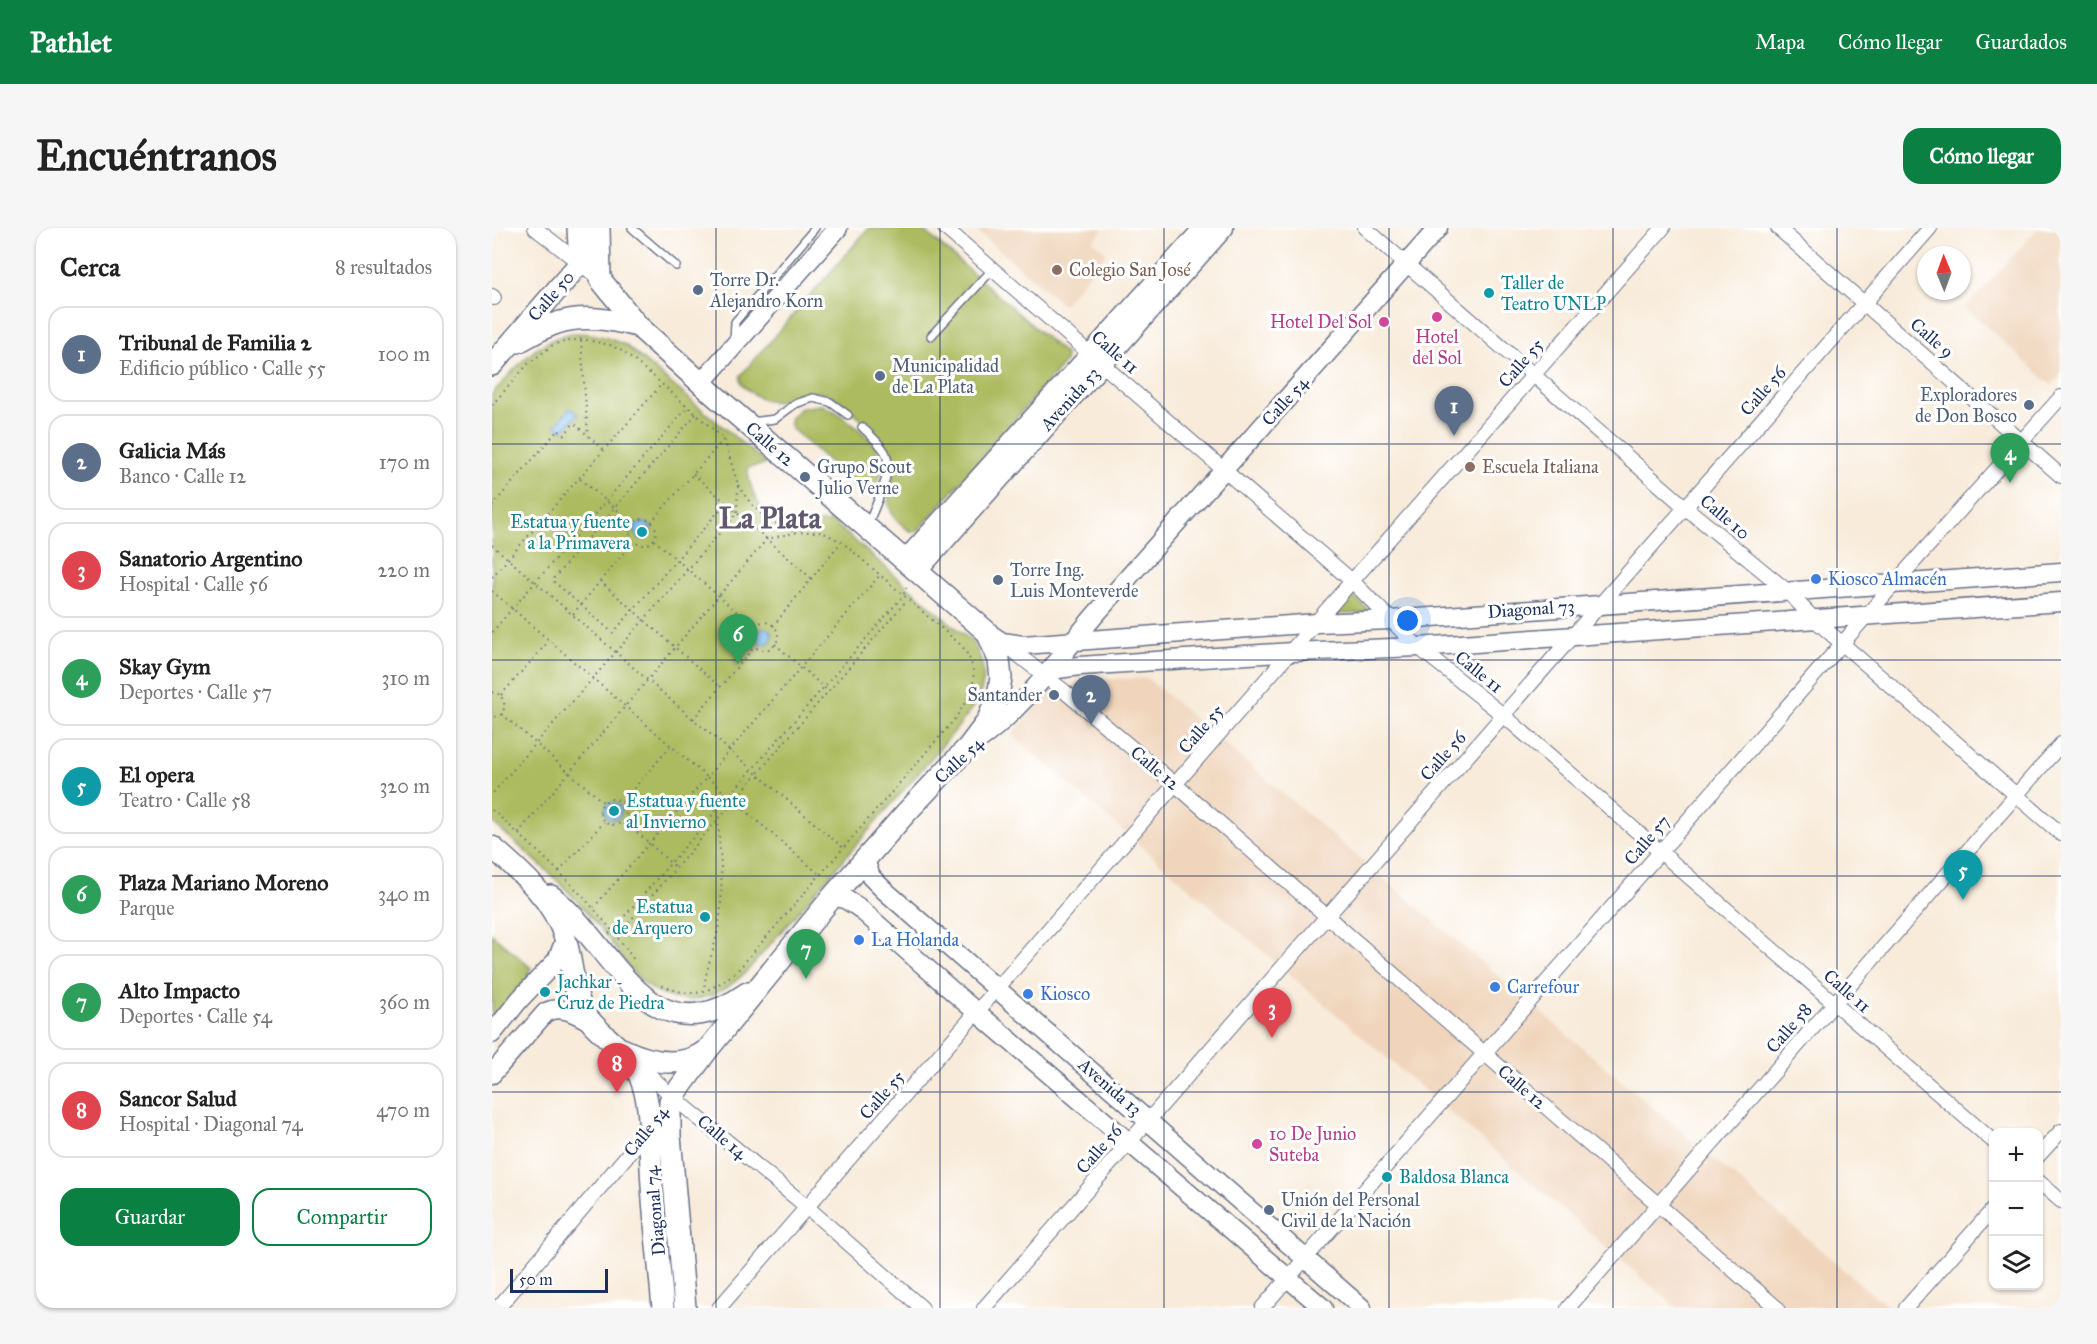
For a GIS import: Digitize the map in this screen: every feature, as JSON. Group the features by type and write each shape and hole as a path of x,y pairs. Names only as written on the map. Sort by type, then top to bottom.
{"main road":[{"path":"578,228 580,263"},
{"path":"701,383 838,228"},
{"name":"Avenida 53","path":"911,566 1095,358 1203,228"},
{"name":"Avenida 53","path":"1095,358 1224,228"},
{"name":"Calle 54","path":"672,1099 709,1048 833,896 904,815 969,746 1001,723 1047,673 1438,228"},
{"path":"600,279 603,232"},
{"name":"Calle 50","path":"499,357 580,263"},
{"name":"Calle 12","path":"600,279 638,326 745,422 994,637"},
{"path":"499,357 556,323 571,320 608,320 638,326"},
{"name":"Diagonal 73","path":"994,637 1023,645 1786,590 2061,573"},
{"name":"Diagonal 73","path":"1047,673 1080,666 1292,652 1418,647 2061,602"},
{"path":"969,746 994,708 1000,688 999,660 994,637"},
{"name":"Calle 14","path":"492,847 563,905 626,981 646,998 668,1011 695,1016 713,1013 729,1006 763,982"},
{"name":"Avenida 13","path":"865,860 871,877 884,890 1362,1308"},
{"name":"Calle 14","path":"527,877 553,910 566,939 575,989 589,1021 622,1049"},
{"name":"Avenida 13","path":"833,896 845,899 858,907 1323,1308"},
{"path":"492,1034 517,996 556,960 566,939"},
{"path":"492,1074 546,1012 565,1009 589,1021"},
{"path":"622,1049 654,1060 675,1062 695,1058 709,1048"},
{"name":"Diagonal 74","path":"622,1049 641,1079 647,1100 663,1308"},
{"name":"Diagonal 74","path":"672,1099 671,1146 685,1308"}],"street":[{"name":"Calle 12","path":"535,228 600,279"},
{"name":"Calle 11","path":"945,228 1352,581 1418,647 1503,715 1989,1138"},
{"name":"Calle 10","path":"1365,228 1685,507 1786,590 1815,620 2061,834"},
{"name":"Calle 55","path":"719,1308 1352,581 1663,228"},
{"name":"Calle 9","path":"1778,228 2061,476"},
{"name":"Calle 56","path":"984,1308 1599,603 1930,228"},
{"name":"Calle 50","path":"580,263 603,232"},
{"name":"Calle 57","path":"1262,1308 1895,583 2061,397"},
{"name":"Calle 12","path":"994,637 1047,673 1777,1308"},
{"name":"Calle 58","path":"1568,1308 2061,744"},
{"name":"Calle 14","path":"622,1049 672,1099 807,1207 922,1308"},
{"name":"Calle 54","path":"499,1305 672,1099"},
{"path":"2043,1151 2061,1131"},
{"path":"2039,1182 2061,1201"},
{"path":"1906,1308 1989,1214"}],"lane":[{"path":"632,228 676,266"},
{"path":"734,347 735,322 815,228"},
{"path":"931,336 993,269"},
{"path":"745,422 774,419 795,404 813,398 830,402 848,416"},
{"path":"862,427 884,450 888,467 867,528"}],"path":[{"path":"581,339 588,436"},
{"path":"492,405 528,364 554,344 581,339 600,342 622,351 724,439 738,485 750,503 778,525 798,532"},
{"path":"492,577 662,384"},
{"path":"492,632 688,408"},
{"path":"696,414 552,580 614,633 725,504"},
{"path":"492,506 558,430 564,435 574,423 604,450"},
{"path":"651,522 724,439"},
{"path":"693,474 811,578"},
{"path":"579,478 633,523"},
{"path":"492,794 737,513 738,485"},
{"path":"640,519 651,522 656,529 654,540 647,545 640,546 633,542 629,534 633,523 640,519"},
{"path":"518,833 767,539 798,532 822,532 842,542 962,646 974,666 974,679 965,702 954,720 737,971 704,992 687,994 653,982"},
{"path":"654,540 754,627"},
{"path":"573,614 633,542"},
{"path":"772,626 842,542"},
{"path":"492,545 843,848"},
{"path":"613,931 903,596 911,566"},
{"path":"594,907 880,576"},
{"path":"600,582 720,687"},
{"path":"492,591 820,875"},
{"path":"617,936 907,600"},
{"path":"761,623 772,626 778,637 772,648 763,650 755,646 750,635 754,627 761,623"},
{"path":"501,695 549,641"},
{"path":"775,644 828,691"},
{"path":"693,719 755,646"},
{"path":"492,692 501,695 505,702 502,714"},
{"path":"502,714 603,802"},
{"path":"492,718 502,714"},
{"path":"622,802 671,746"},
{"path":"611,798 622,802 627,812 624,820 613,825 604,822 599,810 603,802 611,798"},
{"path":"492,810 559,871 594,907 634,960"},
{"path":"704,992 705,975 719,925 721,905 718,819"},
{"path":"624,820 676,868"},
{"path":"559,871 604,822"}],"shaded area":[{"name":"Colegio San José","path":"974,228 1101,228 1103,229 1093,241 1107,253 1063,305"},
{"path":"2038,228 2061,228 2061,375 2051,385 1966,308"},
{"path":"1147,678 1889,1308 1677,1308 1012,735 1045,696 1087,680"}],"green space":[{"path":"869,228 921,228 1066,355 1065,362 918,531 914,532 907,529 892,514 889,498 894,465 892,456 883,441 861,418 827,394 816,392 774,402 761,399 748,390 740,380 741,375"},
{"path":"571,333 599,336 625,345 767,464 747,468 751,487 757,501 765,511 774,518 786,522 833,522 972,642 983,668 984,679 977,701 962,722 748,970 735,982 721,990 707,997 693,1000 663,995 635,975 576,900 492,822 492,394 518,365 537,349 547,342"},
{"path":"821,405 851,423 877,448 882,469 877,482 872,486 858,487 791,428 790,419 800,408"},
{"path":"1351,596 1355,597 1372,613 1333,614"},
{"path":"492,934 531,968 528,973 530,975 492,1019"}],"water":[{"path":"570,408 578,414 563,431 556,425"},
{"path":"643,523 649,525 651,531 649,537 643,539 637,537 635,531 637,525"},
{"path":"764,628 770,630 772,636 770,642 764,644 758,642 756,636 758,630"},
{"path":"613,803 619,805 621,811 619,817 613,819 607,817 605,811 607,805"}],"place":[{"name":"Colegio San José","path":"1057,270"},
{"name":"Torre Dr. Alejandro Korn","path":"698,290"},
{"name":"Taller de Teatro UNLP","path":"1489,293"},
{"name":"Hotel del Sol","path":"1437,317"},
{"name":"Hotel Del Sol","path":"1384,322"},
{"name":"Municipalidad de La Plata","path":"880,376"},
{"name":"Exploradores de Don Bosco","path":"2029,405"},
{"name":"Tribunal de Familia 2","path":"1454,436"},
{"name":"Escuela Italiana","path":"1470,467"},
{"name":"Grupo Scout Julio Verne","path":"805,477"},
{"name":"Skay Gym","path":"2010,483"},
{"name":"Estatua y fuente a la Primavera","path":"642,532"},
{"name":"Kiosco Almacén","path":"1816,579"},
{"name":"Torre Ing. Luis Monteverde","path":"998,580"},
{"name":"Plaza Mariano Moreno","path":"738,664"},
{"name":"Santander","path":"1054,695"},
{"name":"Galicia Más","path":"1091,725"},
{"name":"Estatua y fuente al Invierno","path":"614,811"},
{"name":"El opera","path":"1963,900"},
{"name":"Estatua de Arquero","path":"705,917"},
{"name":"La Holanda","path":"859,940"},
{"name":"Alto Impacto","path":"806,979"},
{"name":"Carrefour","path":"1495,987"},
{"name":"Jachkar - Cruz de Piedra","path":"545,992"},
{"name":"Kiosco","path":"1028,994"},
{"name":"Sanatorio Argentino","path":"1272,1038"},
{"name":"Sancor Salud","path":"617,1093"},
{"name":"10 De Junio Suteba","path":"1257,1144"},
{"name":"Baldosa Blanca","path":"1387,1177"},
{"name":"Unión del Personal Civil de la Nación","path":"1269,1210"}],"district":[{"name":"La Plata","path":"770,518"}]}
